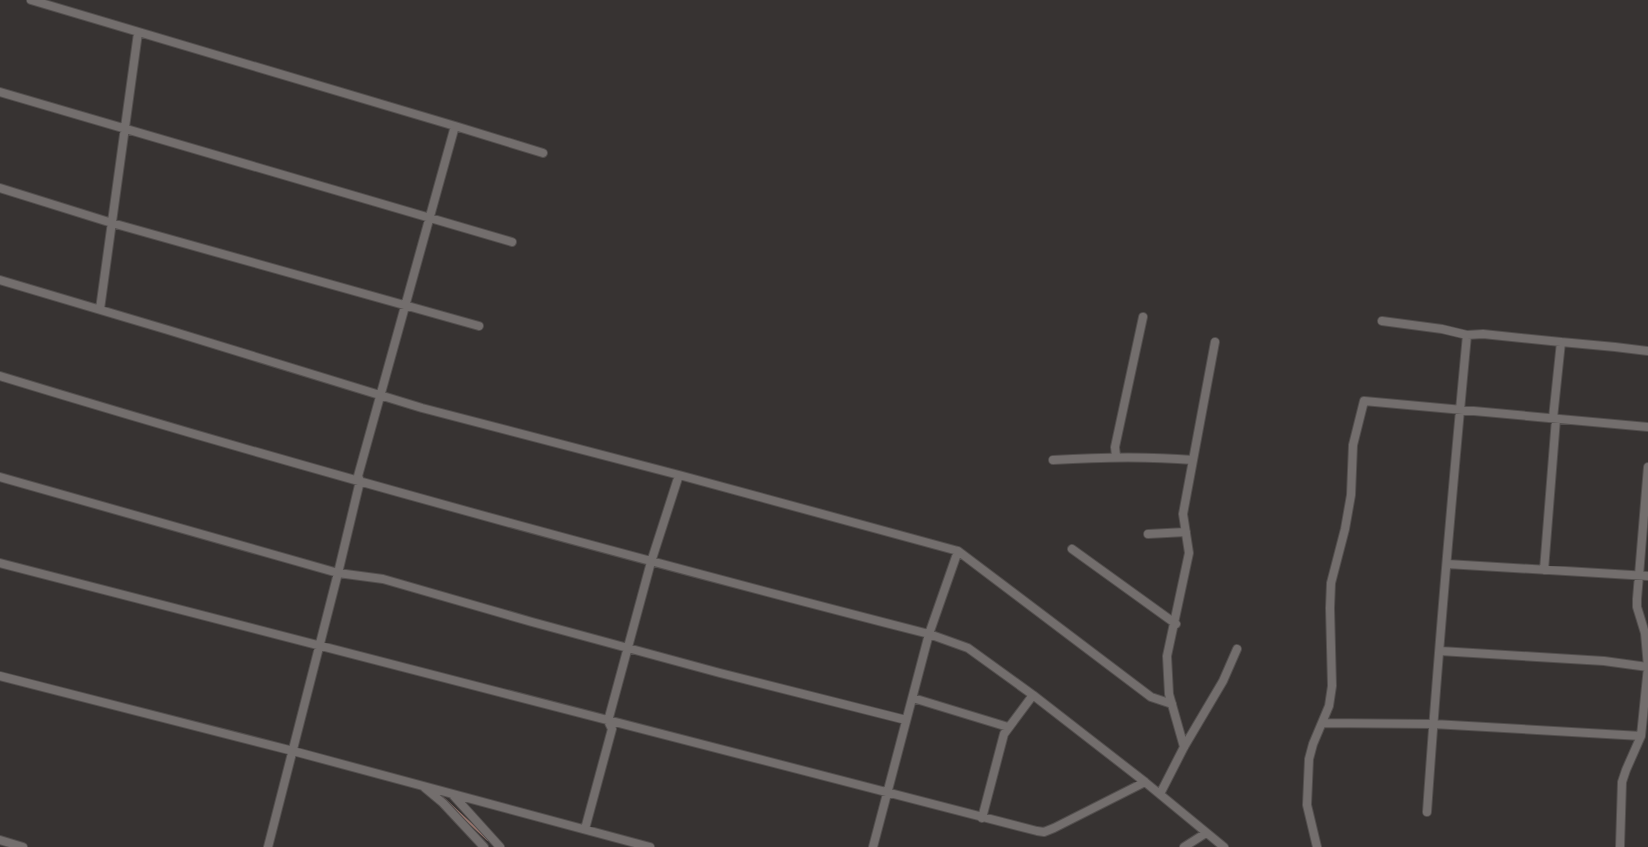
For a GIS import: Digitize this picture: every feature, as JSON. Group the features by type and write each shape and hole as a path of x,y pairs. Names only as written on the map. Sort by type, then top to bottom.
{"street":[{"path":"31,0 543,153"},
{"path":"100,309 138,33"},
{"path":"0,92 512,242"},
{"path":"268,847 338,573 360,481 358,476 382,396 404,304 455,126"},
{"path":"0,188 112,222 479,326"},
{"path":"0,280 430,411 679,475 958,551 1152,698 1172,704"},
{"path":"1116,456 1115,447 1143,318"},
{"path":"1382,322 1442,329 1467,335 1483,334 1615,346 1648,351"},
{"path":"1427,812 1440,651 1440,629 1448,564 1453,484 1467,335"},
{"path":"1184,747 1169,694 1168,656 1190,553 1184,514 1215,342"},
{"path":"1544,570 1561,342"},
{"path":"0,376 360,481 651,562 929,634 968,648 1033,695 1145,782 1224,847"},
{"path":"1317,847 1307,804 1309,759 1313,744 1329,706 1332,686 1330,608 1332,583 1351,495 1353,445 1363,402 1460,409 1648,427"},
{"path":"1054,460 1116,456 1193,460"},
{"path":"1620,847 1622,782 1641,736 1648,667 1645,634 1637,606 1648,467"},
{"path":"585,829 612,729 608,721 651,562 679,475"},
{"path":"0,476 338,573 383,579 628,648 906,720"},
{"path":"1148,534 1186,532"},
{"path":"1072,549 1176,624"},
{"path":"873,847 929,634 958,551"},
{"path":"0,563 1037,831 1044,832 1145,782"},
{"path":"1448,564 1648,576"},
{"path":"1160,794 1184,747 1223,681 1236,649"},
{"path":"1440,651 1604,661 1648,667"},
{"path":"0,676 293,751 650,847"},
{"path":"982,818 1004,734 1008,726 1033,695"},
{"path":"913,698 1008,726"},
{"path":"1322,723 1433,724 1641,736"},
{"path":"423,786 443,803 484,847"},
{"path":"452,794 500,847"},
{"path":"1184,847 1206,833"},
{"path":"0,840 23,847"}],"waterway":[{"path":"440,795 488,840"}]}
